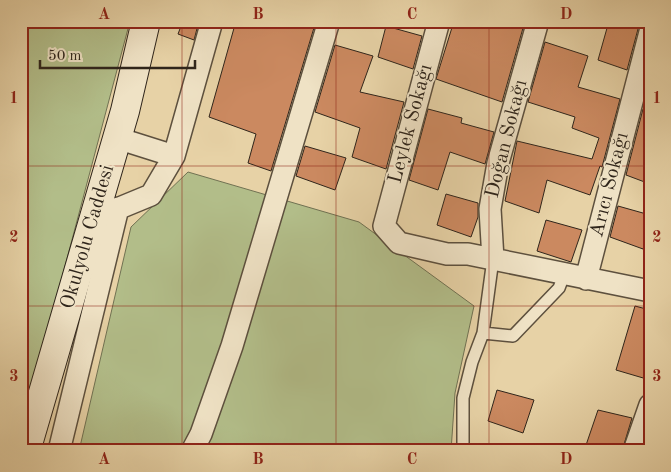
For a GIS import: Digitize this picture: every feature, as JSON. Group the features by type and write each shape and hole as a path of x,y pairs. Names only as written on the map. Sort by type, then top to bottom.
{"street":[{"name":"Okulyolu Caddesi","path":"26,451 106,213 117,138 146,21"},
{"path":"59,451 106,213 151,195 174,156 212,21"},
{"path":"192,451 201,434 232,346 329,21"},
{"name":"Leylek Sokağı","path":"439,21 384,226 399,243 447,254 468,254 493,259"},
{"name":"Doğan Sokağı","path":"493,259 490,209 497,172 538,21"},
{"name":"Arıcı Sokağı","path":"586,279 650,32"},
{"path":"117,138 174,156"},
{"path":"493,259 650,291"},
{"path":"634,451 650,405"}],"lane":[{"path":"463,451 463,398 472,362 483,333 493,259"},
{"path":"483,333 513,336 559,288 564,274"}],"green space":[{"path":"21,21 130,21 21,432"},
{"path":"188,172 359,222 474,306 455,393 451,451 79,451 131,227"}],"building":[{"path":"183,21 199,21 194,40 178,34"},
{"path":"236,21 316,21 271,171 248,163 256,134 209,117"},
{"path":"454,21 525,21 502,102 436,79"},
{"path":"609,21 644,21 638,29 627,70 598,60"},
{"path":"386,26 422,36 413,69 378,57"},
{"path":"545,42 588,56 578,87 620,99 602,167 600,166 590,195 547,180 539,213 505,201 517,141 592,159 599,138 572,128 575,117 528,102"},
{"path":"335,45 373,56 360,92 404,102 386,169 352,157 360,128 315,112"},
{"path":"428,109 462,118 461,123 494,132 485,164 450,152 438,190 409,180"},
{"path":"643,109 650,111 650,184 626,175"},
{"path":"305,146 346,158 335,190 296,176"},
{"path":"446,194 478,203 478,217 471,237 437,225"},
{"path":"618,206 650,215 650,229 643,249 610,237"},
{"path":"546,220 582,230 571,262 537,251"},
{"path":"635,306 650,310 650,380 616,370"},
{"path":"497,390 534,400 523,433 488,421"},
{"path":"598,410 632,418 622,451 584,451"}]}
